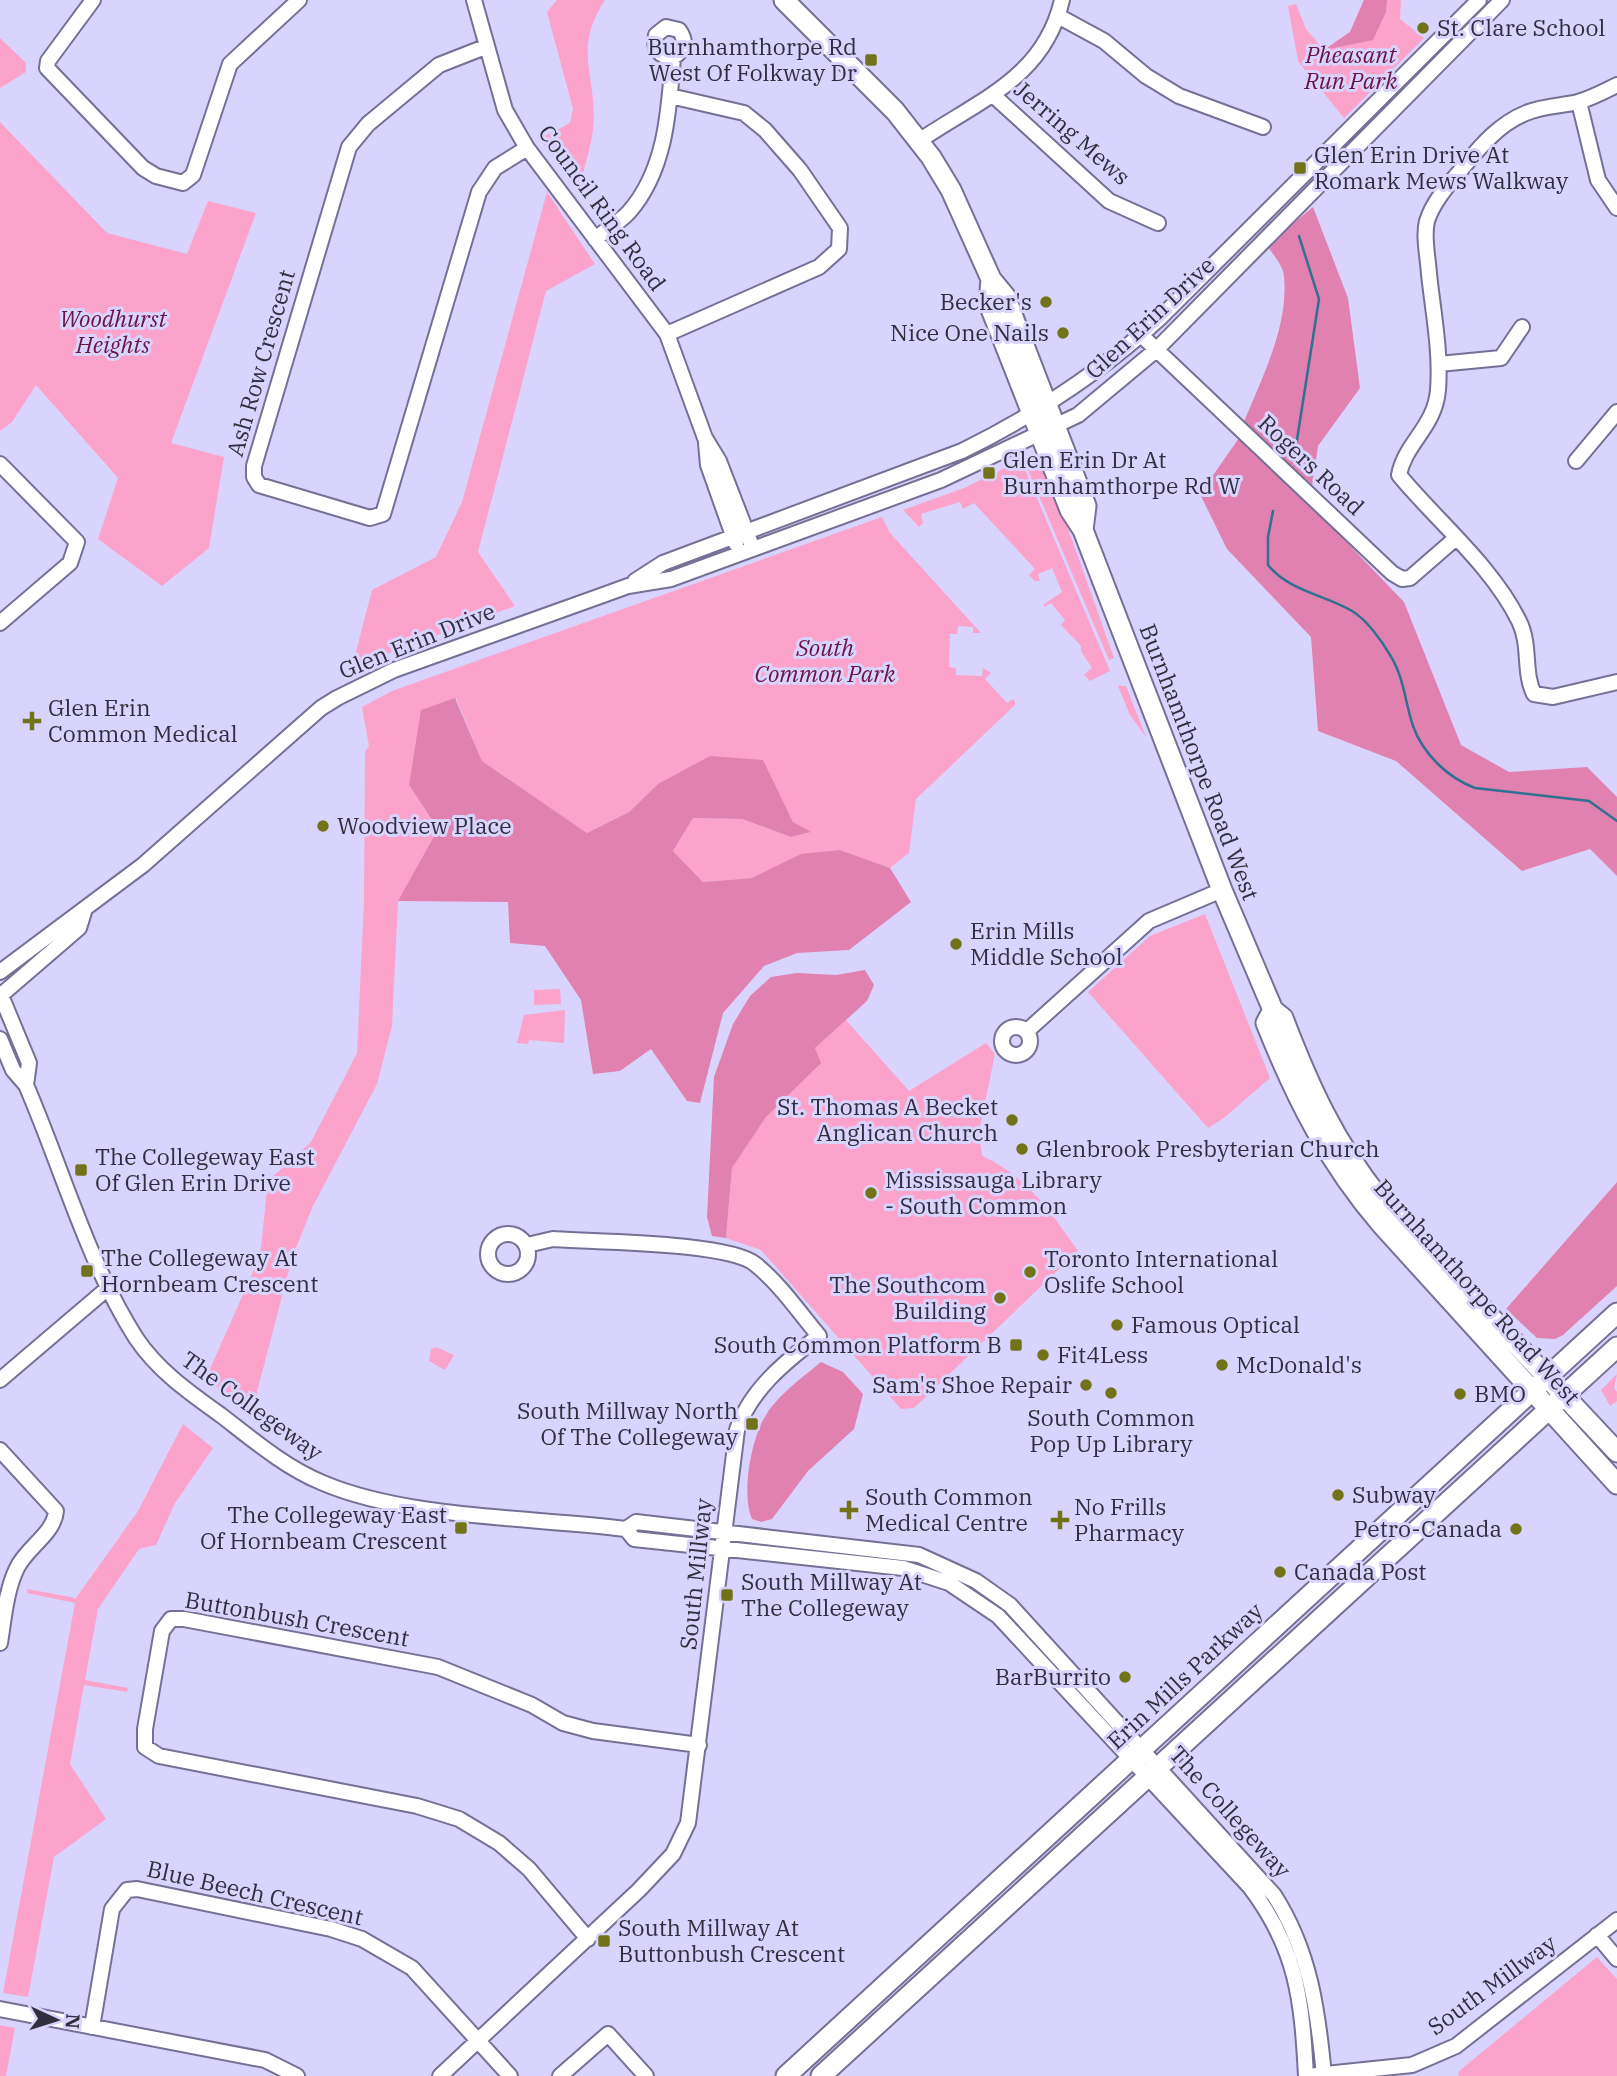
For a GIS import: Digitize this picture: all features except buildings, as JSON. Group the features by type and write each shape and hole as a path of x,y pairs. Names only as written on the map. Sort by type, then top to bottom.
{"main road":[{"name":"Burnhamthorpe Road West","path":"784,0 858,70 919,141 951,190 991,279 989,304 1086,506 1083,530 1222,890 1273,1010 1283,1018 1318,1105 1363,1178 1617,1452"},
{"name":"Burnhamthorpe Road West","path":"1273,1010 1266,1023 1304,1112 1339,1172 1382,1225 1617,1484"},
{"name":"Erin Mills Parkway","path":"786,2076 1617,1313"},
{"path":"821,2076 1617,1347"}],"street":[{"path":"93,0 48,61 47,68 143,167 156,176 183,183 193,175 230,64 299,0"},
{"name":"Council Ring Road","path":"474,0 485,47 505,110 527,148 667,334 705,438 719,461 746,552"},
{"path":"919,141 993,95 1029,66 1052,34 1062,0"},
{"name":"Glen Erin Drive","path":"628,586 663,564 937,461 1008,429 1092,375 1140,335 1479,0"},
{"name":"Glen Erin Drive","path":"0,972 72,916 84,912 156,854 321,708 363,683 628,586 671,579 941,480 1078,415 1156,350 1502,0"},
{"path":"1058,16 1104,41 1146,76 1179,96 1264,127"},
{"name":"Ash Row Crescent","path":"485,47 439,65 368,124 349,147 254,466 253,475 259,485 370,519 383,514 479,192 495,168 527,148"},
{"path":"595,239 628,213 647,187 661,149 673,57"},
{"path":"1617,85 1579,102 1526,113 1490,136 1432,208 1426,223 1426,244 1439,364 1433,414 1424,432 1402,462 1399,475 1456,538 1519,620 1527,641 1529,684 1534,694 1553,697 1617,682"},
{"name":"Jerring Mews","path":"993,95 1109,201 1158,223"},
{"path":"667,334 819,267 839,248 840,238 840,228 800,170 765,131 744,113 670,96"},
{"path":"1579,102 1598,180 1617,208"},
{"path":"1439,364 1501,358 1522,327"},
{"name":"Rogers Road","path":"1140,335 1402,579 1410,578 1456,538"},
{"path":"1576,461 1617,412"},
{"path":"0,464 77,542 70,563 0,623"},
{"path":"1027,1031 1136,930 1149,921 1222,890"},
{"name":"Glen Erin Drive","path":"0,995 79,928 84,912"},
{"name":"The Collegeway","path":"0,995 29,1063 26,1085"},
{"name":"The Collegeway","path":"0,1039 13,1070 26,1085 108,1288 135,1336 162,1369 268,1451 320,1482 393,1503 626,1529 636,1522 919,1555 949,1567 1010,1605 1271,1914 1284,1940 1299,1989 1304,2076"},
{"name":"South Millway","path":"440,2076 588,1939 673,1854 692,1811 737,1430 744,1407 767,1382 819,1336 767,1276 746,1258 713,1251 553,1239 527,1245"},
{"path":"0,1380 108,1288"},
{"path":"0,1450 56,1511 55,1522 24,1554 14,1572 0,1643"},
{"name":"The Collegeway","path":"626,1529 634,1539 904,1568 949,1583 998,1616 1137,1754"},
{"name":"Buttonbush Crescent","path":"588,1939 529,1869 499,1843 459,1819 417,1806 159,1756 145,1747 145,1729 162,1631 171,1619 184,1619 438,1667 532,1705 564,1723 593,1731 699,1745"},
{"name":"The Collegeway","path":"1153,1772 1255,1872 1283,1909 1309,1968 1320,2026 1324,2075"},
{"name":"Blue Beech Crescent","path":"92,2027 112,1909 127,1889 137,1889 331,1929 362,1939 412,1968 478,2040"},
{"name":"South Millway","path":"1304,2076 1400,2071 1455,2046 1617,1920"},
{"path":"1597,1935 1617,1959"},
{"path":"0,2010 265,2060 297,2076"},
{"path":"560,2076 608,2034 646,2076"},
{"path":"478,2040 510,2076"}],"green space":[{"path":"557,0 605,0 590,31 588,44 594,124 580,186 539,139 570,123 573,109 547,12"},
{"name":"Pheasant Run Park","path":"1364,0 1401,0 1400,19 1424,38 1344,118 1298,61 1288,6 1296,4 1306,29 1324,50 1350,32"},
{"path":"0,38 26,63 26,72 0,88"},
{"name":"Woodhurst Heights","path":"0,122 107,233 187,254 208,201 256,213 171,443 224,457 209,548 162,586 98,539 118,478 36,385 12,422 0,431"},
{"path":"547,192 595,264 546,291 478,552 515,606 352,667 372,590 436,557 462,502"},
{"path":"1031,457 1036,457 1047,469 1114,658 1109,660 1027,468"},
{"path":"1021,460 1110,671 1090,681 1084,675 1092,668 1081,651 1081,646 1061,625 1065,620 1051,603 1045,607 1043,605 1062,592 1052,568 1038,574 1040,581 1035,581 1029,575 1035,569 974,503 963,509 960,502 921,514 923,523 919,527 903,510 964,488"},
{"name":"South Common Park","path":"882,517 890,533 981,633 973,633 973,627 958,626 957,634 950,634 949,667 956,668 956,675 982,676 983,668 991,673 985,679 1007,703 1013,699 1015,701 1015,705 916,799 909,853 890,868 840,850 801,855 752,878 703,882 673,851 693,818 742,819 791,837 810,832 793,822 762,760 658,784 629,812 587,833 482,761 456,698 409,785 438,829 398,902 392,1026 377,1084 312,1208 292,1258 257,1392 258,1420 206,1378 260,1256 268,1181 311,1142 357,1053 364,901 365,752 369,746 362,707 392,691"},
{"path":"1118,686 1126,686 1146,737 1130,715"},
{"path":"1205,914 1270,1078 1225,1117 1208,1128 1088,992 1150,936"},
{"path":"560,989 561,1004 534,1005 534,990"},
{"path":"565,1010 564,1043 529,1040 528,1044 517,1043 524,1015"},
{"path":"846,1020 909,1091 986,1043 995,1054 979,1132 982,1156 1025,1184 1078,1251 914,1408 901,1409 761,1250 726,1238 732,1168 766,1117 820,1063 815,1048"},
{"path":"436,1347 454,1355 445,1370 429,1361 431,1349"},
{"path":"1617,1374 1614,1388 1617,1401 1610,1406 1601,1390"},
{"path":"183,1424 213,1448 175,1503 156,1545 139,1549 98,1609 85,1680 128,1688 127,1692 84,1685 70,1764 106,1819 54,1857 28,1997 3,1993 75,1603 27,1593 27,1589 76,1598 138,1511"},
{"path":"1597,1957 1617,1979 1617,2076 1459,2076 1458,2072"},
{"path":"0,2025 15,2028 6,2076 0,2076"}],"shaded area":[{"path":"1364,0 1387,0 1386,12 1373,40 1324,50 1350,32"},
{"path":"1313,207 1348,298 1360,388 1318,446 1312,487 1243,424 1272,352 1282,314 1284,273 1269,248 1285,230"},
{"path":"1239,438 1309,503 1404,602 1461,745 1509,772 1587,767 1617,797 1617,876 1590,849 1522,871 1396,761 1318,731 1311,637 1227,549 1200,494"},
{"path":"455,698 482,761 587,833 629,812 658,784 710,756 763,760 793,822 811,832 791,837 742,819 693,818 673,851 703,882 752,878 801,854 840,850 890,868 911,902 849,950 797,953 764,966 723,1013 700,1103 687,1101 651,1049 620,1071 593,1074 581,1000 545,946 510,943 508,902 398,901 438,829 409,785 421,710"},
{"path":"865,970 874,985 867,1001 815,1048 821,1063 766,1117 732,1168 726,1238 712,1236 707,1217 714,1077 733,1024 750,996 771,977 797,973 836,975"},
{"path":"1617,1182 1617,1286 1563,1335 1555,1339 1537,1338 1506,1309"},
{"path":"821,1362 843,1372 863,1394 854,1429 808,1471 772,1519 761,1522 752,1519 747,1496 749,1467 761,1425 777,1400"}],"waterway":[{"path":"1294,459 1319,299 1299,236"},
{"path":"1273,511 1268,537 1268,565 1286,581 1342,605 1363,619 1395,663 1417,736 1438,764 1455,778 1475,788 1589,801 1617,821"}],"place":[{"name":"St. Clare School","path":"1423,28"},
{"name":"Burnhamthorpe Rd West Of Folkway Dr","path":"871,60"},
{"name":"Glen Erin Drive At Romark Mews Walkway","path":"1300,168"},
{"name":"Becker's","path":"1046,302"},
{"name":"Nice One Nails","path":"1063,333"},
{"name":"Glen Erin Dr At Burnhamthorpe Rd W","path":"989,473"},
{"name":"Glen Erin Common Medical","path":"32,721"},
{"name":"Woodview Place","path":"323,826"},
{"name":"Erin Mills Middle School","path":"956,944"},
{"name":"St. Thomas A Becket Anglican Church","path":"1012,1120"},
{"name":"Glenbrook Presbyterian Church","path":"1022,1149"},
{"name":"The Collegeway East Of Glen Erin Drive","path":"81,1170"},
{"name":"Mississauga Library - South Common","path":"871,1193"},
{"name":"The Collegeway At Hornbeam Crescent","path":"87,1271"},
{"name":"Toronto International Oslife School","path":"1030,1272"},
{"name":"The Southcom Building","path":"1000,1298"},
{"name":"Famous Optical","path":"1117,1325"},
{"name":"South Common Platform B","path":"1016,1345"},
{"name":"Fit4Less","path":"1043,1355"},
{"name":"McDonald's","path":"1222,1365"},
{"name":"Sam's Shoe Repair","path":"1086,1385"},
{"name":"South Common Pop Up Library","path":"1111,1393"},
{"name":"BMO","path":"1460,1394"},
{"name":"South Millway North Of The Collegeway","path":"752,1424"},
{"name":"Subway","path":"1338,1495"},
{"name":"South Common Medical Centre","path":"849,1510"},
{"name":"No Frills Pharmacy","path":"1060,1520"},
{"name":"The Collegeway East Of Hornbeam Crescent","path":"461,1528"},
{"name":"Petro-Canada","path":"1516,1529"},
{"name":"Canada Post","path":"1280,1572"},
{"name":"South Millway At The Collegeway","path":"727,1595"},
{"name":"BarBurrito","path":"1125,1677"},
{"name":"South Millway At Buttonbush Crescent","path":"604,1941"}]}
